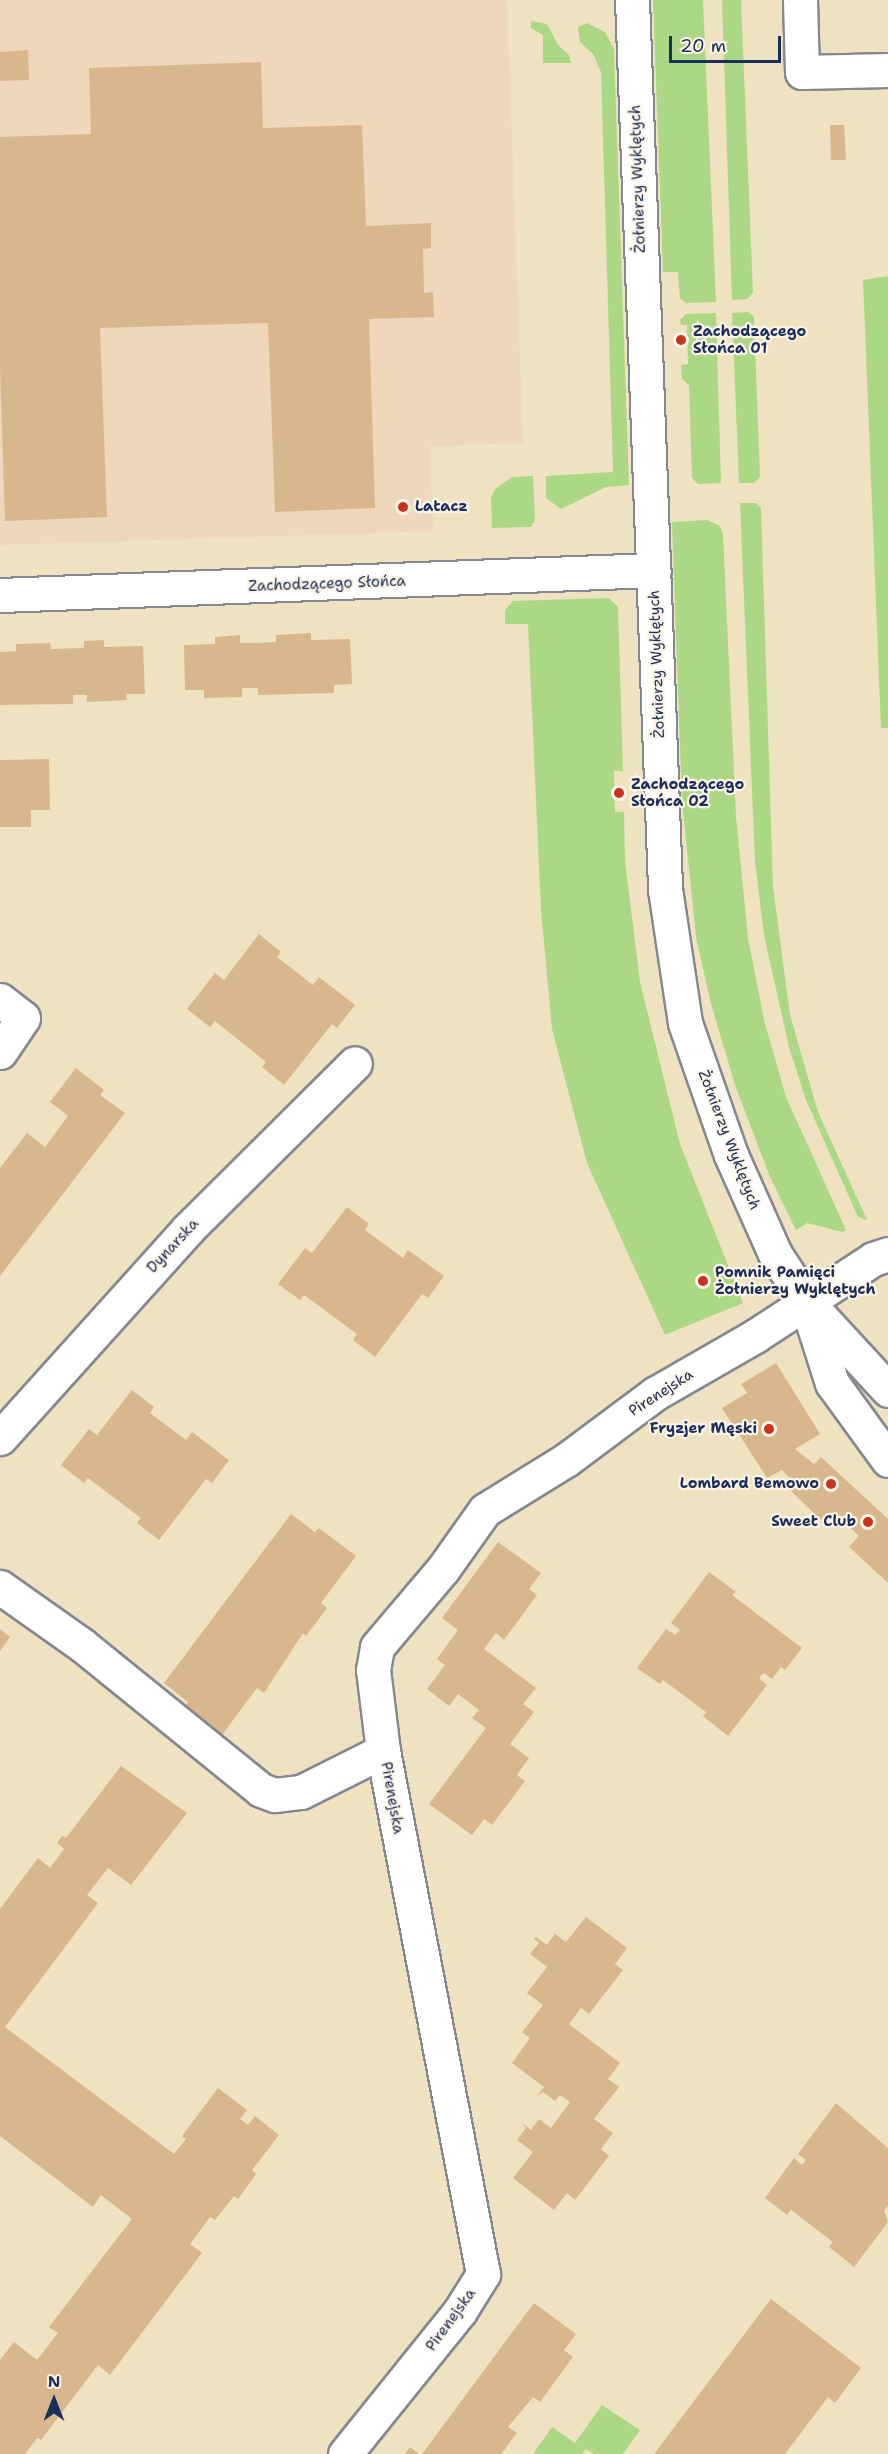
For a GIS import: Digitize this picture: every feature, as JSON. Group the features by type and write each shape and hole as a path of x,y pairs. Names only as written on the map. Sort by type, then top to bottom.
{"street":[{"name":"Żołnierzy Wyklętych","path":"632,0 664,889 685,1023 731,1155 775,1254 806,1301"},
{"path":"800,0 802,72 888,70"},
{"name":"Zachodzącego Słońca","path":"0,595 654,570"},
{"path":"0,1000 23,1018 0,1052"},
{"name":"Dynarska","path":"0,1438 188,1229 355,1063"},
{"name":"Pirenejska","path":"345,2454 460,2311 483,2274 383,1751 374,1670 377,1647 443,1569 485,1510 566,1460 656,1393 755,1336 806,1301 888,1254"},
{"path":"806,1301 888,1390"},
{"path":"806,1301 832,1383 888,1460"},
{"path":"0,1587 82,1645 261,1790 275,1795 301,1792 383,1751"}],"shaded area":[{"path":"0,0 507,0 523,443 430,446 433,531 0,545"}],"green space":[{"path":"653,0 703,0 716,302 686,303 680,298 678,272 663,272"},
{"path":"722,0 741,0 753,293 747,299 732,300"},
{"path":"531,21 547,24 558,45 569,55 571,63 543,63 543,35 531,28"},
{"path":"587,23 605,32 614,49 629,485 606,487 561,509 546,498 546,476 613,472 601,72 593,54 580,42 578,27"},
{"path":"888,276 888,728 881,728 863,280"},
{"path":"749,312 754,317 760,477 754,483 739,483 732,313"},
{"path":"716,313 721,483 698,484 692,478 689,385 682,379 681,365 688,364 687,325 681,325 680,320 686,314"},
{"path":"533,476 535,520 531,527 492,528 491,498 495,489 512,477"},
{"path":"740,503 756,503 761,508 773,887 790,1015 818,1112 867,1220 858,1217 806,1100 789,1047 764,935 755,862"},
{"path":"707,520 720,526 723,534 736,816 748,938 764,1020 786,1097 846,1230 842,1232 807,1223 796,1230 770,1177 736,1088 711,1004 696,937 682,801 672,522"},
{"path":"609,598 618,607 623,771 614,771 615,812 624,812 625,861 640,982 680,1144 743,1303 665,1335 587,1163 552,1029 541,910 528,624 505,624 505,610 513,601"},
{"path":"602,2405 640,2430 623,2454 594,2454 586,2449 582,2454 533,2454 552,2427 575,2443"}],"building":[{"path":"28,50 29,80 0,81 0,52"},
{"path":"261,62 263,128 362,125 366,226 431,223 431,248 423,249 424,293 433,292 434,317 369,319 375,508 275,512 268,323 100,328 107,517 5,521 0,366 0,137 91,134 89,68"},
{"path":"830,125 844,125 846,160 831,160"},
{"path":"311,633 311,640 350,639 352,684 334,685 334,693 258,695 258,688 242,688 242,697 204,698 204,690 185,690 184,645 215,644 215,637 240,635 240,643 276,642 276,635"},
{"path":"104,640 104,647 143,646 145,694 126,694 127,700 87,702 87,695 73,695 73,704 0,705 0,652 16,651 16,644 50,643 51,649 84,648 84,641"},
{"path":"49,759 50,810 31,810 31,827 0,827 0,760"},
{"path":"259,934 281,952 277,957 313,985 319,977 355,1005 337,1028 332,1024 284,1085 262,1067 266,1062 215,1021 210,1027 187,1009 215,973 224,980"},
{"path":"76,1068 104,1090 100,1095 125,1113 0,1276 0,1168 27,1133 45,1147 68,1116 50,1102"},
{"path":"347,1207 369,1224 365,1230 403,1258 408,1250 444,1276 428,1298 422,1294 375,1357 353,1340 357,1334 304,1295 300,1300 278,1284 305,1248 312,1253"},
{"path":"776,1363 820,1434 795,1449 814,1464 821,1457 888,1519 888,1583 849,1547 859,1536 844,1522 841,1525 828,1513 821,1520 790,1490 795,1484 782,1470 767,1478 722,1408 747,1393 741,1384"},
{"path":"132,1390 154,1407 150,1413 186,1440 192,1432 229,1460 212,1483 206,1479 159,1540 137,1523 141,1518 88,1478 84,1483 61,1465 89,1429 97,1435"},
{"path":"291,1514 315,1532 319,1528 356,1556 321,1603 327,1608 306,1636 303,1633 264,1693 257,1688 222,1735 185,1707 188,1702 164,1683"},
{"path":"498,1542 541,1573 529,1589 537,1595 504,1640 496,1633 484,1649 536,1688 523,1704 534,1712 510,1744 529,1758 517,1775 525,1781 492,1825 484,1819 472,1835 429,1804 486,1728 472,1718 479,1710 458,1694 449,1706 427,1689 445,1665 437,1659 458,1630 442,1618"},
{"path":"709,1572 736,1592 732,1595 802,1648 785,1670 781,1667 772,1679 764,1673 759,1678 767,1685 728,1736 703,1716 706,1712 663,1680 660,1684 637,1668 666,1629 675,1635 680,1630 671,1623"},
{"path":"0,1629 10,1637 0,1651"},
{"path":"121,1766 187,1813 131,1885 108,1868 87,1895 98,1903 5,2027 174,2154 186,2139 182,2136 218,2088 247,2110 240,2119 248,2125 255,2116 279,2135 252,2170 256,2174 238,2199 234,2196 215,2220 210,2217 190,2244 202,2253 110,2375 98,2365 41,2440 37,2438 25,2454 0,2454 0,2360 14,2342 37,2360 58,2333 49,2327 132,2219 101,2195 93,2207 0,2136 0,1909 38,1858 50,1868 64,1849 57,1843 62,1836 66,1838"},
{"path":"586,1917 627,1948 615,1964 623,1970 589,2014 581,2008 569,2024 620,2063 608,2079 619,2087 594,2119 613,2133 601,2149 609,2156 575,2200 567,2193 554,2210 513,2178 533,2152 517,2140 526,2128 522,2123 531,2130 539,2119 551,2128 570,2102 560,2095 555,2101 543,2092 537,2096 544,2087 512,2063 530,2038 522,2032 543,2005 527,1993 547,1967 530,1954 539,1943 534,1939 536,1937 547,1945 555,1934 566,1942"},
{"path":"836,2103 888,2148 888,2206 884,2210 888,2222 854,2267 829,2247 833,2242 791,2210 787,2215 765,2198 794,2158 802,2165 806,2160 798,2154"},
{"path":"771,2299 861,2368 835,2403 828,2397 785,2454 654,2454"},
{"path":"534,2303 576,2334 564,2350 573,2357 540,2402 533,2397 508,2427 517,2433 501,2454 422,2454"},
{"path":"410,2447 419,2454 405,2454"}],"place":[{"name":"Zachodzącego Słońca 01","path":"681,340"},
{"name":"Latacz","path":"403,507"},
{"name":"Zachodzącego Słońca 02","path":"619,793"},
{"name":"Pomnik Pamięci Żołnierzy Wyklętych","path":"703,1281"},
{"name":"Fryzjer Męski","path":"769,1429"},
{"name":"Lombard Bemowo","path":"831,1484"},
{"name":"Sweet Club","path":"868,1522"}]}
